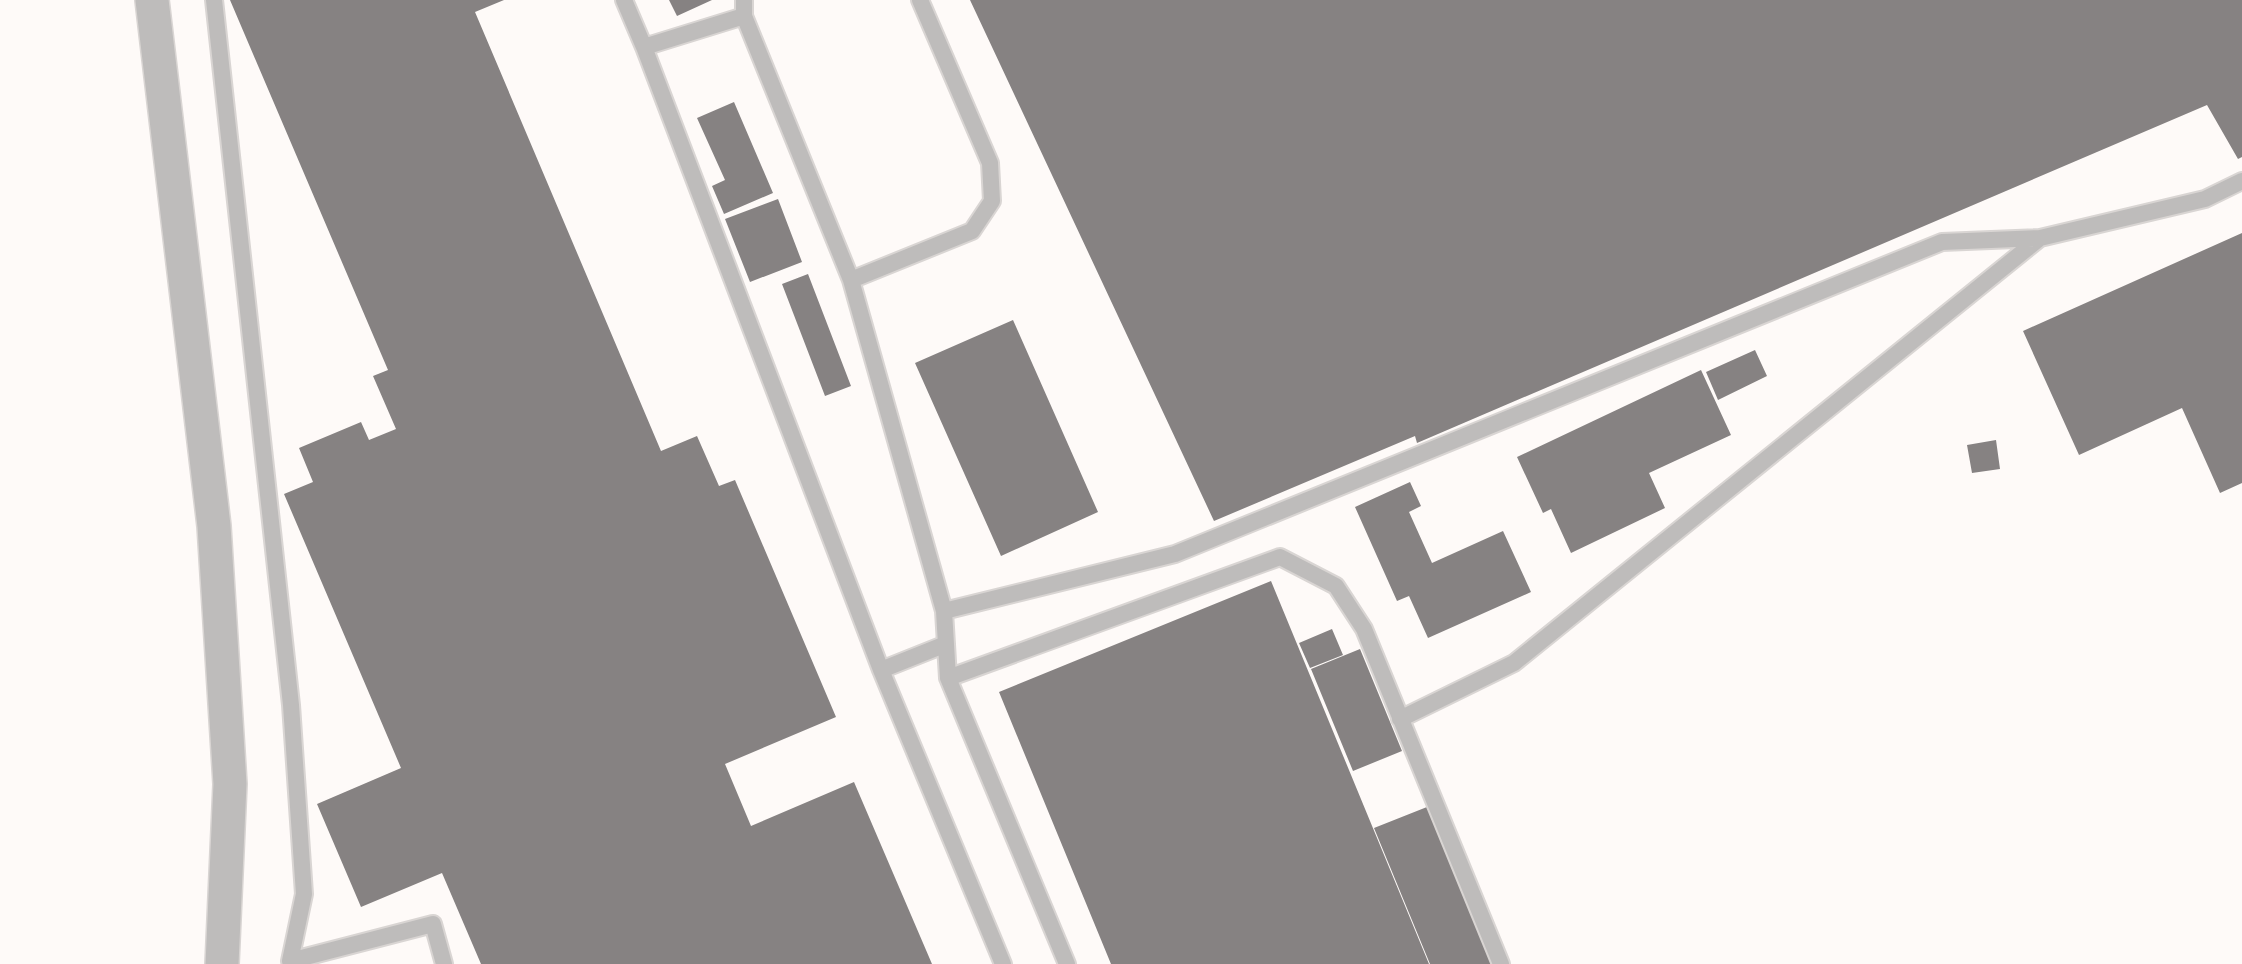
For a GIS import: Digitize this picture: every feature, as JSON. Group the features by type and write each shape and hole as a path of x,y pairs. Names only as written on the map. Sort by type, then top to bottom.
{"street":[{"path":"152,0 214,526 230,784 222,964"}],"lane":[{"path":"214,0 291,705 304,894 290,962 433,924 444,964"},
{"path":"624,0 644,47 881,670 1003,964"},
{"path":"851,280 972,231 992,201 990,163 920,0"},
{"path":"644,47 744,8 851,280 944,611 948,678 1067,964"},
{"path":"944,611 1175,554 1941,242 2040,238 2205,199 2242,181"},
{"path":"1400,719 1514,663 2040,238"},
{"path":"948,678 1280,557 1336,586 1364,629 1501,964"},
{"path":"881,670 946,644"}],"building":[{"path":"230,0 504,0 475,12 661,451 697,436 719,486 735,480 836,717 725,764 751,826 854,782 932,964 481,964 442,873 361,907 317,804 401,768 284,494 313,482 299,448 361,422 369,440 396,429 373,376 388,370"},
{"path":"669,0 712,0 677,16"},
{"path":"970,0 2242,0 2242,157 2238,159 2207,105 1417,443 1415,436 1214,521"},
{"path":"734,102 773,193 724,214 712,186 725,180 697,118"},
{"path":"778,199 802,262 750,282 725,219"},
{"path":"2242,233 2242,483 2220,493 2182,408 2079,455 2023,331"},
{"path":"808,274 851,386 825,396 782,284"},
{"path":"1013,320 1098,512 1001,556 915,363"},
{"path":"1755,350 1767,376 1718,400 1706,372"},
{"path":"1701,370 1731,435 1649,473 1665,508 1571,553 1551,509 1543,513 1517,457"},
{"path":"1996,440 2000,469 1972,473 1967,445"},
{"path":"1410,482 1421,506 1409,512 1432,563 1503,531 1531,592 1428,638 1409,596 1397,601 1355,507"},
{"path":"1271,581 1429,964 1111,964 999,692"},
{"path":"1332,629 1343,655 1310,668 1299,643"},
{"path":"1360,649 1402,751 1353,771 1311,669"},
{"path":"1432,805 1498,964 1430,964 1374,828"}]}
